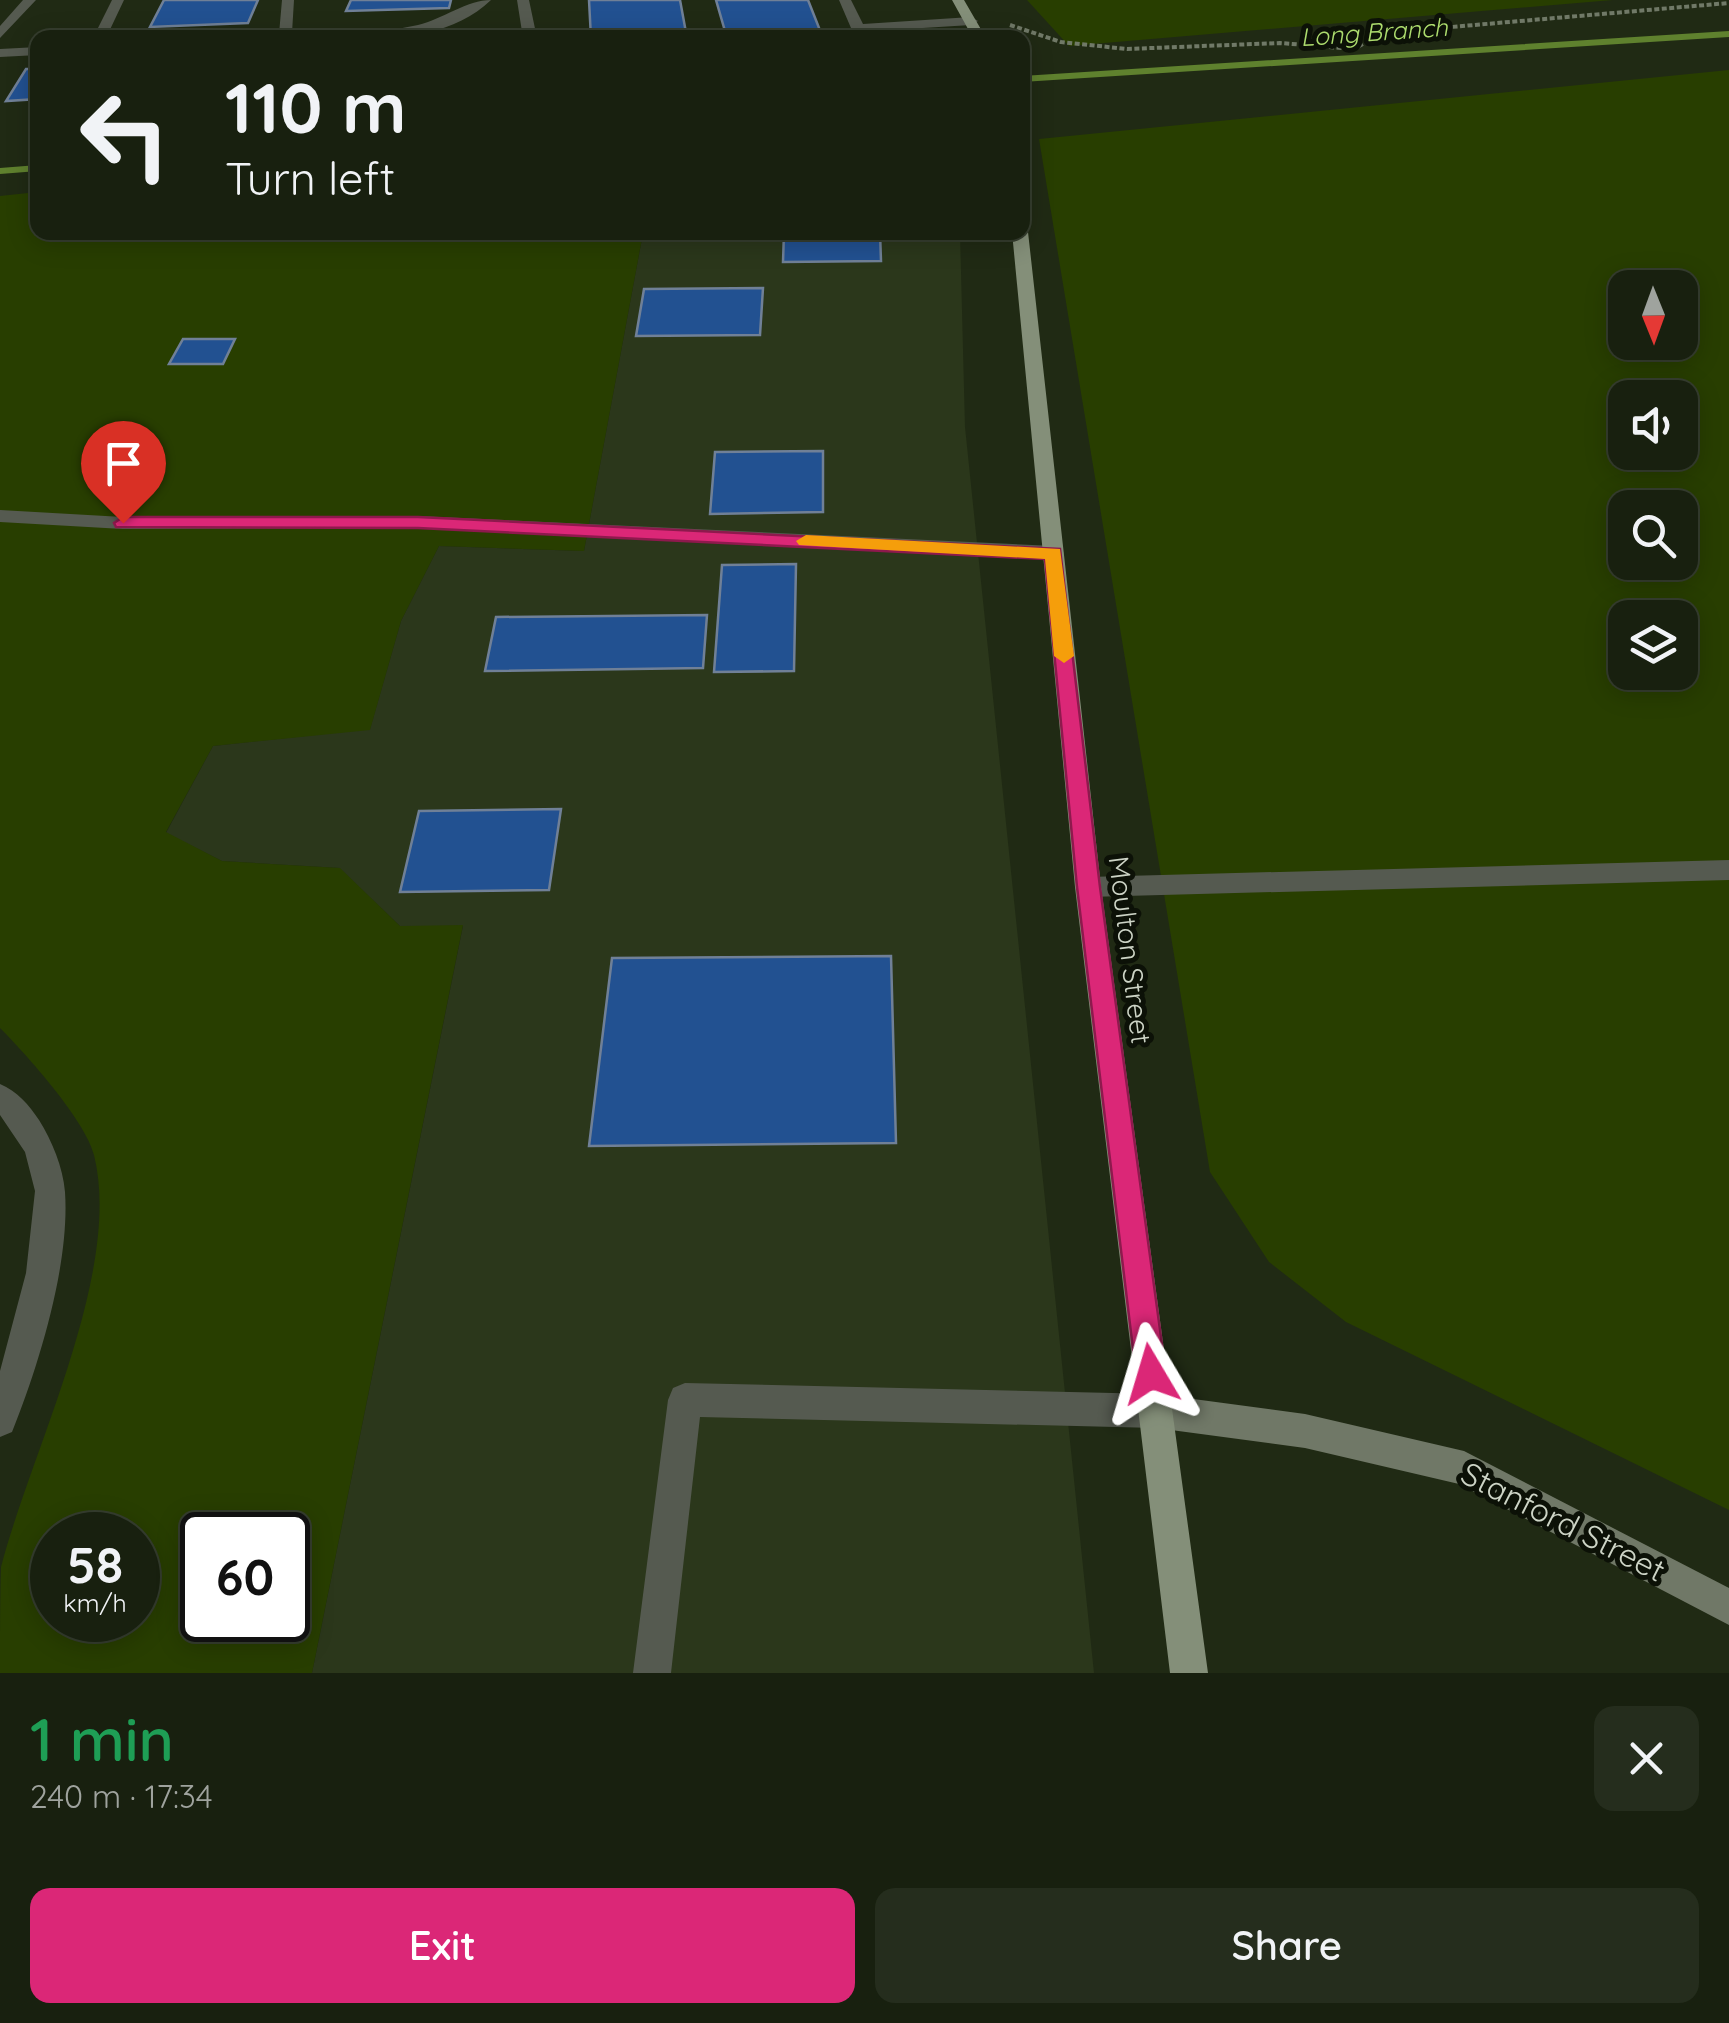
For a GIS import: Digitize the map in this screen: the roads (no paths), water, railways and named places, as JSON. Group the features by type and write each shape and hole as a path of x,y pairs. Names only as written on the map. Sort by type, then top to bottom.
{"main road":[{"path":"958,0 975,28"},
{"name":"Moulton Street","path":"1021,240 1088,887 1190,1673"}],"street":[{"path":"0,34 30,0"},
{"path":"103,30 118,0"},
{"path":"286,30 288,0"},
{"path":"381,30 436,26 469,15 485,0"},
{"path":"524,0 529,30"},
{"path":"845,0 856,30"},
{"path":"928,30 975,28"},
{"path":"0,53 30,51"},
{"path":"0,516 123,523 418,522 1054,553"},
{"path":"1088,887 1729,870"},
{"path":"0,1420 16,1378 45,1244 50,1190 36,1144 8,1102"},
{"path":"652,1673 685,1400 1156,1411"},
{"name":"Stanford Street","path":"1156,1411 1305,1430 1464,1468 1729,1607"}],"waterway":[{"name":"Long Branch","path":"1030,78 1729,34"},
{"name":"Long Branch","path":"0,171 30,169"}]}
